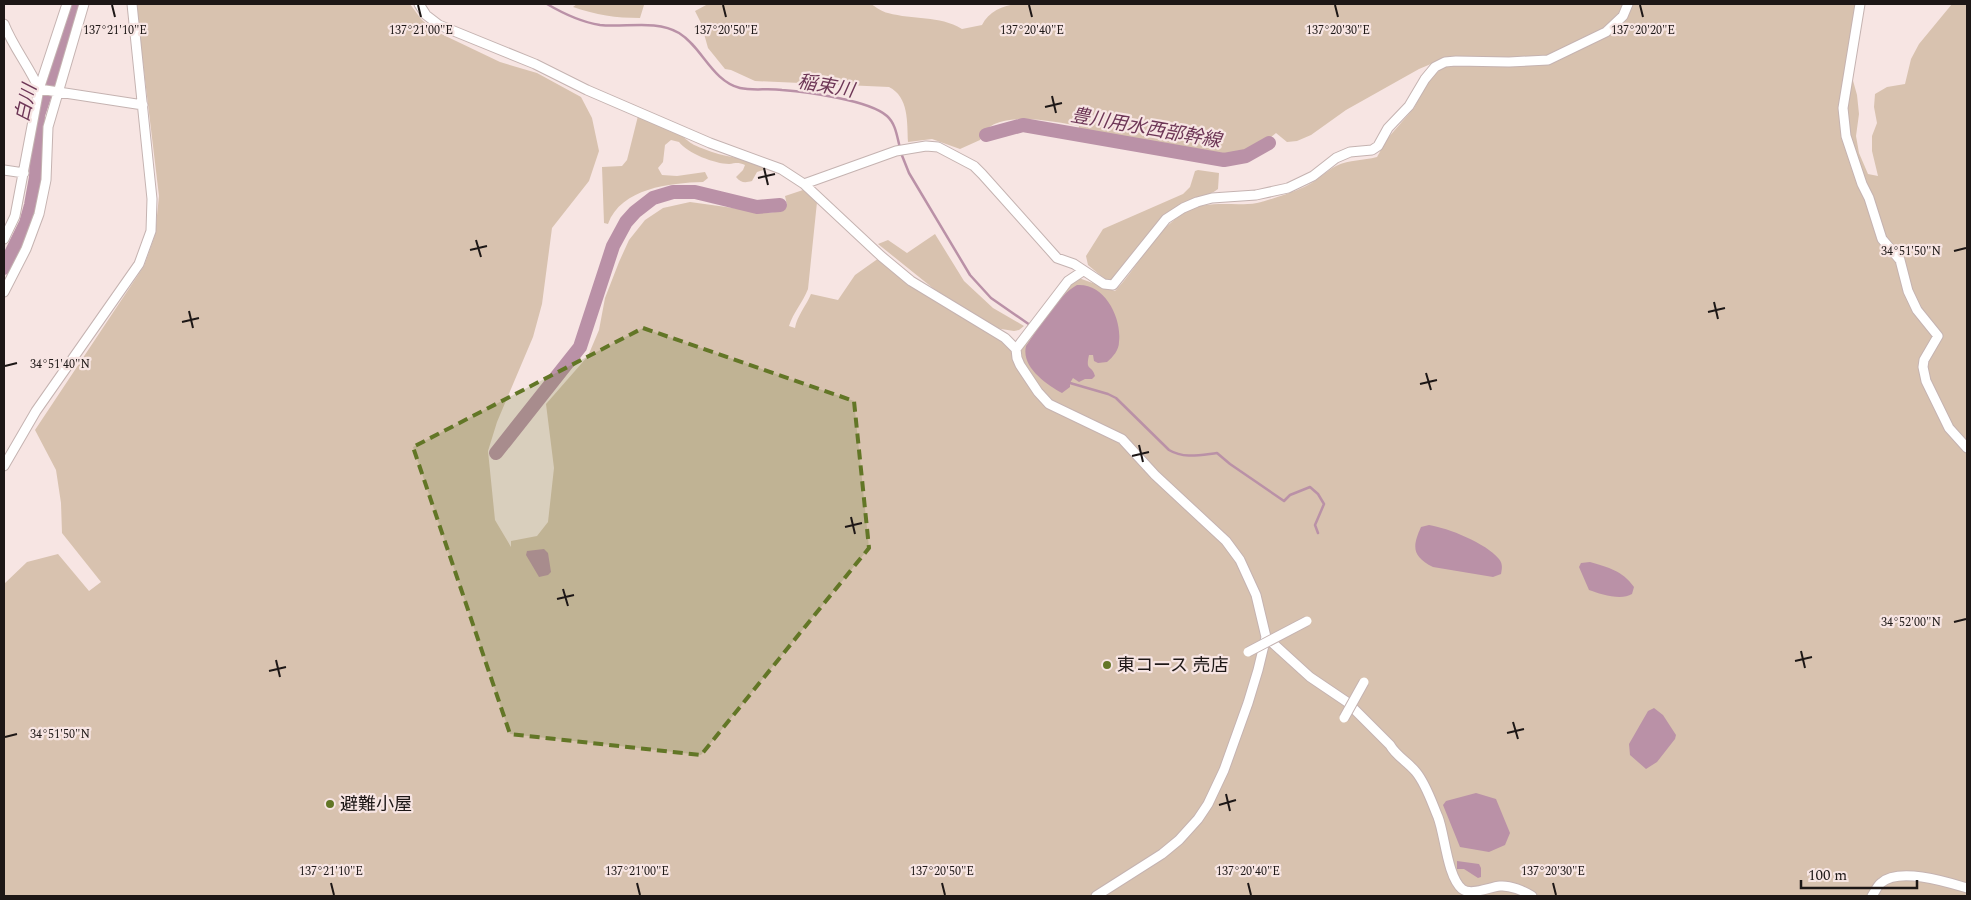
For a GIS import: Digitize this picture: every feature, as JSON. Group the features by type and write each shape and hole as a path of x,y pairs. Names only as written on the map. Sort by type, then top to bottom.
{"street":[{"path":"4,239 16,216 39,89 67,4"},
{"path":"4,292 26,249 39,214 46,180 48,127 84,4"},
{"path":"4,466 36,411 133,273 144,254 151,231 152,199 132,4"},
{"path":"419,4 426,14 439,25 535,64 587,90 710,143 781,168 804,184 881,256 911,280 1004,338 1016,349"},
{"path":"804,184 906,148 938,147 974,166 1057,258 1074,264 1083,272 1104,284 1113,285 1166,219 1183,208 1212,198 1256,196 1288,188 1313,176 1336,158 1350,152 1372,150 1378,146 1388,128 1409,106 1425,79 1435,67 1445,62 1456,61 1509,62 1548,60 1606,32 1623,16 1628,4"},
{"path":"1860,4 1843,108 1846,136 1882,239 1900,260 1908,291 1914,304 1938,336 1924,360 1923,367 1926,381 1949,428 1967,448"},
{"path":"4,24 11,41 39,89"},
{"path":"39,89 143,105"},
{"path":"4,170 24,173"},
{"path":"1083,272 1068,281 1016,349 1016,358 1038,392 1050,404 1122,439 1155,475 1232,548 1256,595 1266,637 1248,703 1224,770 1208,804 1198,819 1179,840 1162,854 1096,896"},
{"path":"1248,652 1307,620"},
{"path":"1266,637 1310,677 1347,702 1390,745 1394,752 1417,772 1439,819 1450,862 1456,880 1462,889 1470,892 1501,886 1516,889 1532,896"},
{"path":"1344,718 1364,682"},
{"path":"1872,896 1884,881 1908,876 1928,877 1967,888"}],"highlighted area":[{"path":"643,328 854,401 869,548 701,755 510,734 413,447"}],"shaded area":[{"path":"136,4 410,4 421,19 433,30 500,62 537,73 581,97 592,118 599,151 589,181 552,228 542,304 533,337 497,422 488,451 495,520 511,547 511,541 537,536 548,522 554,468 546,404 588,356 599,330 605,298 629,240 645,220 663,208 690,202 769,213 775,212 787,205 785,196 803,190 817,202 808,289 789,326 795,328 811,294 838,300 855,275 879,258 1003,341 1012,352 1076,277 1115,291 1156,238 1175,219 1186,212 1212,204 1248,204 1269,200 1308,185 1341,164 1377,157 1387,139 1414,108 1429,79 1441,69 1449,65 1534,65 1549,63 1590,44 1631,4 1858,4 1847,59 1857,95 1859,114 1856,136 1859,153 1868,174 1878,176 1872,151 1872,136 1877,123 1874,107 1875,94 1887,87 1905,84 1911,59 1919,44 1952,4 1967,4 1967,896 4,896 4,584 27,562 58,554 89,591 101,582 62,533 61,503 56,470 35,430 144,266 155,235 159,196"},
{"path":"577,4 644,5 640,18 598,14 573,7"},
{"path":"708,4 871,4 881,11 944,22 962,29 982,25 988,16 996,10 1017,4 1626,4 1611,25 1553,56 1438,61 1419,69 1346,110 1311,135 1297,141 1287,142 1276,133 1243,154 1219,157 1078,132 1079,126 1024,119 996,123 986,130 980,140 960,149 932,139 908,142 907,118 904,104 896,91 889,87 755,81 725,69 708,48 701,23 695,11"},
{"path":"638,116 670,127 699,147 718,154 764,164 766,169 757,172 752,181 743,182 736,177 745,165 739,163 723,164 709,160 688,150 679,142 671,140 665,145 663,162 658,168 662,175 677,176 705,172 708,178 703,182 662,186 635,195 614,212 608,224 604,223 602,167 622,166 627,160"},
{"path":"1195,171 1219,173 1218,189 1188,201 1179,207 1114,280 1106,280 1088,265 1086,256 1103,229 1183,194 1190,187"},
{"path":"935,234 964,281 993,308 1024,326 1014,331 995,328 934,289 878,244 888,240 907,253"},
{"path":"1077,285 1087,286 1096,290 1110,304 1118,323 1119,345 1107,362 1098,363 1094,361 1093,355 1089,355 1088,366 1095,376 1092,379 1085,379 1079,382 1073,378 1070,387 1062,393 1042,380 1031,368 1025,354 1026,346 1056,304"},
{"path":"1429,525 1446,529 1485,547 1500,561 1502,566 1501,574 1493,577 1433,567 1426,563 1418,555 1415,546 1421,527"},
{"path":"544,549 548,553 551,572 548,575 539,577 526,555 527,551"},
{"path":"1590,562 1620,573 1634,587 1632,594 1616,597 1589,590 1579,567 1581,563"},
{"path":"1654,708 1663,715 1676,735 1657,762 1646,769 1630,755 1629,744 1648,711"},
{"path":"1476,793 1496,799 1510,833 1505,845 1489,852 1460,847 1443,805 1446,801"},
{"path":"1457,861 1479,864 1481,877 1478,878 1464,869 1457,869"}],"waterway":[{"name":"白川","path":"4,268 26,223 31,205 36,177 38,115 75,4"},
{"name":"稲束川","path":"547,4 573,17 593,24 609,26 650,25 670,29 687,39 722,78 740,88 777,89 837,98 867,105 890,119 896,131 900,148"},
{"name":"豊川用水西部幹線","path":"986,135 1023,125 1224,160 1246,156 1269,143"},
{"name":"稲束川","path":"901,153 909,173 970,275 991,298 1030,325"},
{"name":"豊川用水西部幹線","path":"496,453 580,347 613,246 626,222 635,212 653,198 673,192 695,192 757,207 780,205"},
{"path":"1070,383 1116,398 1169,450 1180,455 1217,453 1284,501 1290,495 1310,487 1318,494 1324,504 1315,525 1318,533"}],"place":[{"name":"東コース 売店","path":"1107,665"},
{"name":"避難小屋","path":"330,804"}]}
